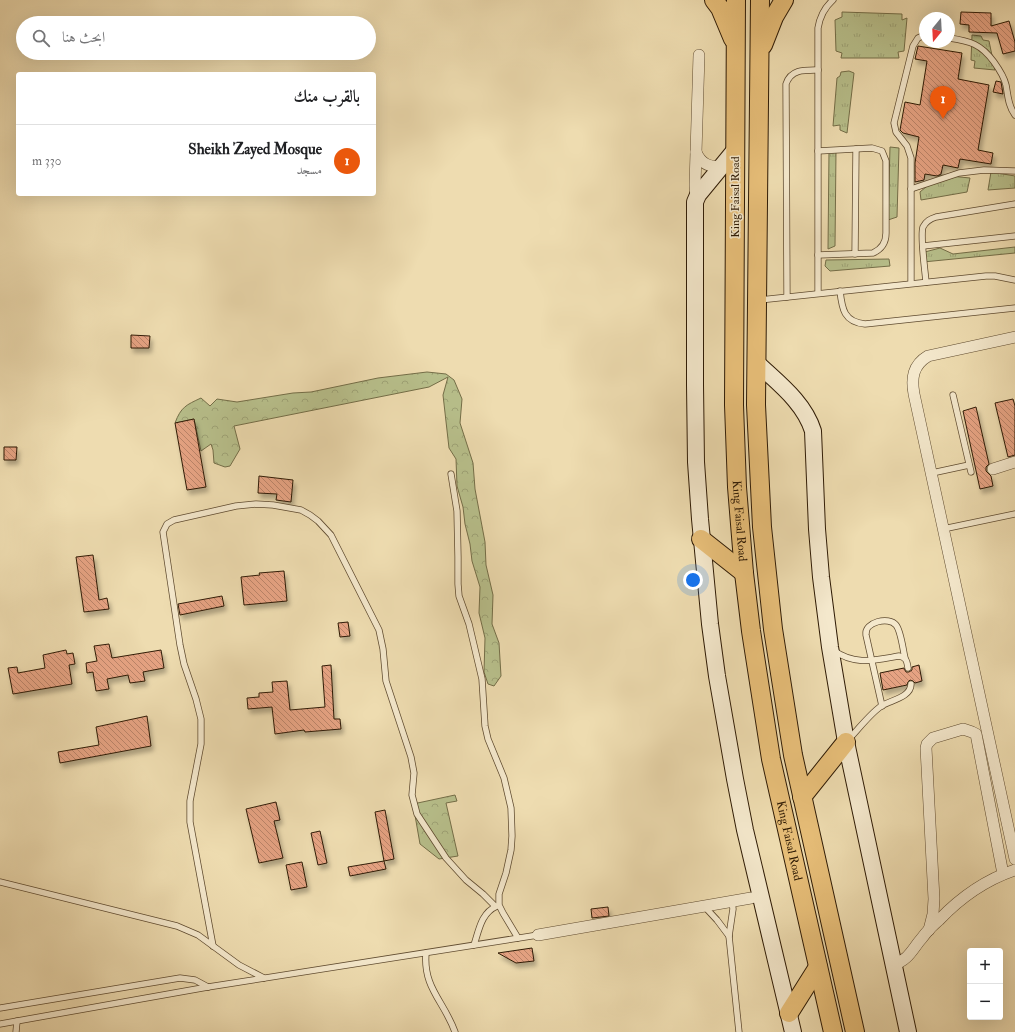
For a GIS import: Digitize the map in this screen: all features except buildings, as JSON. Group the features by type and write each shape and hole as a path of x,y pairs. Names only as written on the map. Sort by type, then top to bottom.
{"main road":[{"path":"714,0 720,8 736,46"},
{"name":"King Faisal Road","path":"736,0 734,405 737,487 744,573 751,631 771,759 833,1032"},
{"name":"King Faisal Road","path":"760,0 756,411 759,486 767,578 786,717 802,797 855,1032"},
{"path":"760,56 774,17 784,0"},
{"path":"702,540 744,573"},
{"path":"802,797 846,742"},
{"path":"789,1013 818,967"}],"street":[{"path":"699,55 694,246 696,462 702,540 717,676 735,779 745,830 793,1032"},
{"path":"696,198 735,150"},
{"path":"696,152 706,165 712,167 722,166"},
{"path":"1015,336 928,356 918,364 912,380 1015,859"},
{"path":"757,363 802,407 813,430 820,570 830,647 846,742 908,1032"},
{"path":"994,469 1015,462"},
{"path":"929,930 934,899 926,748 927,744 933,738 963,730 976,734 1003,874"},
{"path":"894,964 907,958 929,930 968,893 1003,874 1015,870"},
{"path":"538,935 751,898"}],"lane":[{"path":"818,293 819,21 824,9 834,0"},
{"path":"911,283 911,158 907,146 896,132 894,119 913,46 919,38"},
{"path":"955,39 973,43 987,53 1001,71 1012,110 1015,114"},
{"path":"787,296 786,84 790,77 796,72 818,70"},
{"path":"818,151 876,148 882,151 885,158 886,232 885,243 878,251 868,254 818,254"},
{"path":"855,254 856,149"},
{"path":"911,188 959,173 984,170 1015,170"},
{"path":"926,282 922,229 924,225 931,219 1015,204"},
{"path":"923,246 1015,236"},
{"path":"757,300 986,276 1000,276 1015,280"},
{"path":"840,291 842,306 846,315 854,322 865,324 1015,308"},
{"path":"953,395 971,472"},
{"path":"932,473 969,465"},
{"path":"451,474 457,510 459,596 469,624 482,679 485,726 488,739 504,778 511,808 511,850 506,873 499,894 497,906 487,912 484,916 474,945"},
{"path":"213,946 190,822 190,801 201,744 201,719 184,664 180,645 163,532 167,524 174,520 236,506 256,504 273,505 301,510 318,521 334,539 379,630 383,649 386,682 412,757 414,773 412,795 417,814 446,858 462,876 497,906 518,938"},
{"path":"943,529 1015,514"},
{"path":"882,706 866,635 866,629 871,624 887,620 893,622 898,627 908,668"},
{"path":"830,647 842,655 863,661 872,661 899,656 905,658"},
{"path":"846,742 882,706 907,693 911,688 911,684"},
{"path":"0,882 177,926 198,936 239,966 264,978"},
{"path":"732,901 733,909 729,936 739,1032"},
{"path":"704,906 729,936"},
{"path":"0,1024 208,987 538,935"},
{"path":"426,953 425,964 428,978 455,1032"},
{"path":"0,1008 180,978 195,980 208,987"},
{"path":"16,1032 17,1021"}],"green space":[{"path":"842,12 902,14 902,20 907,18 904,51 898,52 899,58 841,58 842,53 836,51 835,20 842,17"},
{"path":"972,35 981,36 983,40 989,41 995,70 974,68 975,61 971,60"},
{"path":"849,71 854,73 847,133 840,130 840,125 833,126 837,78 840,76 841,72"},
{"path":"890,147 899,148 897,217 888,220"},
{"path":"829,151 836,151 835,246 828,249"},
{"path":"991,172 1015,176 1015,188 988,190"},
{"path":"940,175 970,178 967,192 921,200 920,192"},
{"path":"1015,247 1015,253 923,262 921,253 940,248 953,254"},
{"path":"889,259 890,266 830,271 825,266 826,260"},
{"path":"427,372 446,374 454,380 462,399 460,423 473,463 475,489 485,542 486,565 493,595 492,624 499,643 501,676 494,686 488,684 484,672 485,638 479,613 480,587 472,561 463,507 457,486 456,459 449,448 443,395 448,377 429,387 234,426 240,449 230,466 225,467 214,463 211,444 201,451 194,419 175,423 179,413 185,407 201,398 210,406 217,399 237,402 293,393 311,392 378,378"},
{"path":"455,795 457,801 446,803 458,856 439,859 420,844 413,804"}],"place":[{"name":"Sheikh Zayed Mosque","path":"943,119"}]}
